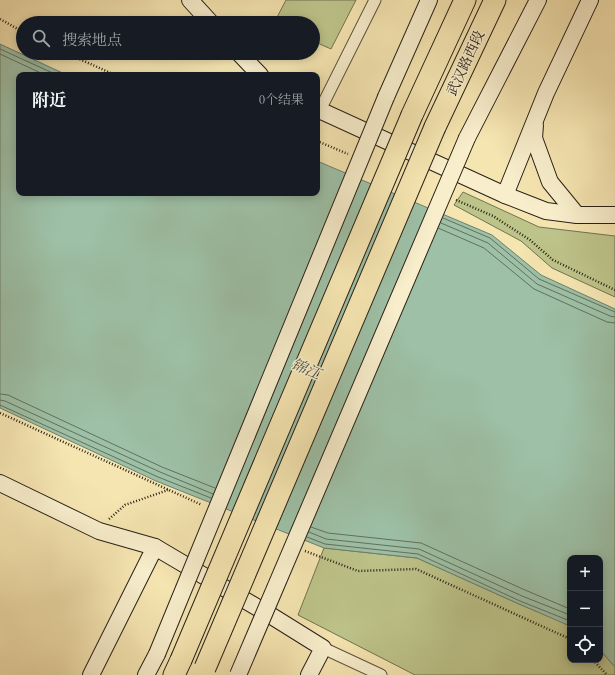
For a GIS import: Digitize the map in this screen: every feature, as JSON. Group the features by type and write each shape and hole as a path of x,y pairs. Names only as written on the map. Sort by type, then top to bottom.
{"highway":[{"name":"武汉路西段","path":"177,668 412,115 465,0"},
{"name":"武汉路西段","path":"203,672 435,127 495,0"}],"main road":[{"path":"190,0 205,16"},
{"path":"146,675 157,654 386,97 428,0"},
{"path":"238,675 467,138 538,0"},
{"path":"504,195 546,93 590,0"},
{"path":"246,60 257,72"},
{"path":"320,110 504,195 546,211 577,215 615,215"},
{"path":"535,120 534,138 550,182 577,215"},
{"path":"0,483 99,531 155,547 270,615 323,648 309,675"},
{"path":"91,675 155,547"}],"street":[{"path":"320,108 375,0"},
{"path":"323,648 381,675"}],"path":[{"path":"0,19 16,28"},
{"path":"81,60 107,72"},
{"path":"320,142 354,157"},
{"path":"449,197 493,216 530,240 553,260 615,290"},
{"path":"99,531 108,520 125,505 169,490"},
{"path":"596,663 607,675"}],"shaded area":[{"path":"286,0 356,0 331,49 320,44 320,16 278,16"},
{"path":"463,192 539,227 615,236 615,297 552,268 521,241 454,205"},
{"path":"324,548 417,558 519,604 567,624 567,663 603,663 603,653 615,667 615,675 415,675 298,615"}],"water":[{"name":"锦江","path":"0,44 16,51 16,60 35,60 61,72 16,72 16,196 320,196 320,162 492,235 541,275 615,309 615,667 603,653 603,555 567,555 567,625 417,558 324,548 156,481 0,408"}]}
